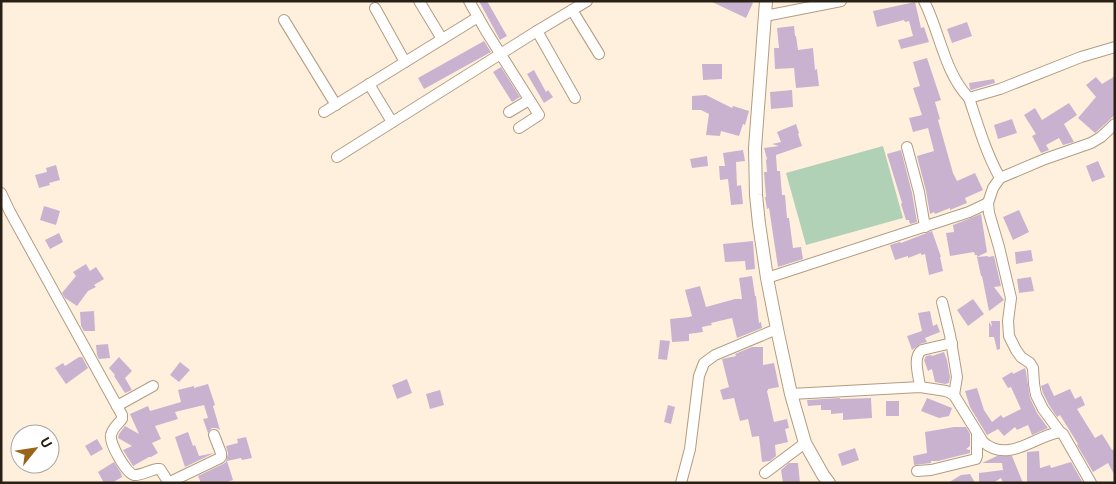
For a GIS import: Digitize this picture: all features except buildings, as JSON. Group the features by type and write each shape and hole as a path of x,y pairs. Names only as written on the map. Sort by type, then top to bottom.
{"main road":[{"path":"766,1 754,148 756,195 776,330 791,394 805,443 829,483"}],"street":[{"path":"419,1 442,39"},
{"path":"469,1 539,115 519,128"},
{"path":"337,157 587,1"},
{"path":"765,16 841,1"},
{"path":"924,1 931,14 952,72 963,92 969,98 982,139 1000,178"},
{"path":"374,8 405,62"},
{"path":"572,10 599,54"},
{"path":"324,112 478,17"},
{"path":"284,20 336,105"},
{"path":"537,31 575,98"},
{"path":"969,98 1000,89 1081,57 1115,47"},
{"path":"369,84 392,122"},
{"path":"509,112 529,100"},
{"path":"1091,483 1063,434 1043,409 1036,395 1033,368 1030,363 1021,357 1009,336 1008,322 1011,298 988,203 993,188 1000,178 1045,159 1091,143 1101,137 1115,124"},
{"path":"907,147 919,192 925,227"},
{"path":"1,193 118,406 122,419 112,430 111,440 121,461 129,472 136,475 160,469 168,483 220,458 221,454 214,435"},
{"path":"767,278 925,227 969,212 988,203"},
{"path":"942,302 952,343 957,377 954,395"},
{"path":"681,483 690,449 699,376 704,363 715,355 776,330"},
{"path":"920,387 917,357 919,352 952,343"},
{"path":"118,406 153,386"},
{"path":"791,394 920,387 946,391 954,395 983,442 990,448 997,450 1013,450 1060,432"},
{"path":"917,471 931,470 976,459 977,432"},
{"path":"765,473 805,443"}],"green space":[{"path":"883,146 903,218 806,245 786,173"}]}
